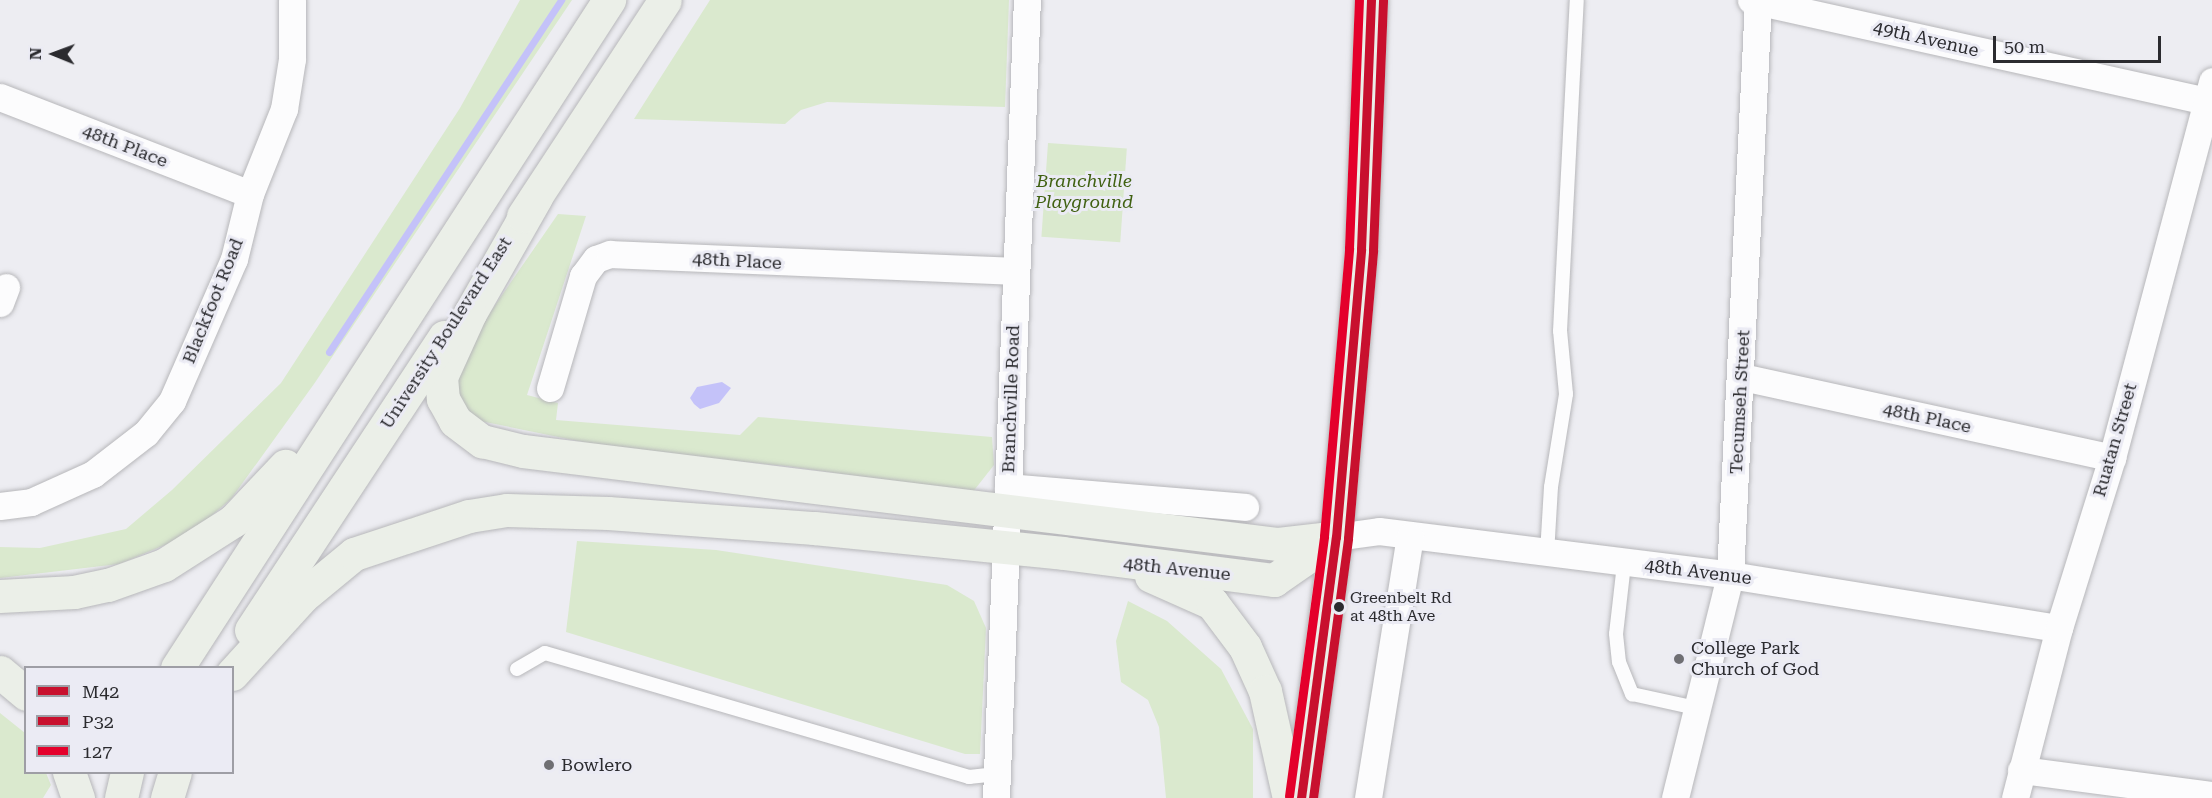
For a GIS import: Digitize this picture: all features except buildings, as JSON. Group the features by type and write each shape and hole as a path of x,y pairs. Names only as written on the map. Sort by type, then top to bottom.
{"main road":[{"path":"178,666 609,0"},
{"name":"University Boulevard East","path":"230,666 282,580 665,0"},
{"path":"1301,798 1336,537 1361,249 1371,0"},
{"name":"48th Avenue","path":"536,198 470,313 441,377 443,399 455,421 482,441 523,451 1007,500 1278,544 1336,537"},
{"path":"0,596 74,592 108,585 164,565 213,536 263,493 405,313"},
{"name":"48th Avenue","path":"234,672 303,596 354,554 469,516 507,510 608,513 1006,548 1122,564 1274,580 1336,537"},
{"path":"1122,564 1212,603 1245,647 1265,691 1289,798"},
{"path":"0,672 24,692"},
{"path":"70,774 78,798"},
{"path":"121,798 127,774"},
{"path":"167,798 174,774"}],"street":[{"name":"Blackfoot Road","path":"0,506 31,502 62,491 93,474 146,434 172,401 234,259 250,194 285,109 292,59 291,0"},
{"name":"Branchville Road","path":"996,786 1027,0"},
{"name":"49th Avenue","path":"1755,0 2209,91"},
{"name":"Tecumseh Street","path":"1675,798 1695,708 1730,575 1742,377 1755,0"},
{"name":"Ruatan Street","path":"2015,798 2059,628 2112,458 2209,91"},
{"name":"48th Place","path":"0,97 250,194"},
{"name":"48th Place","path":"550,388 583,276 596,259 609,254 1016,271"},
{"name":"48th Place","path":"1742,377 2112,458"},
{"path":"1007,500 1245,507"},
{"name":"48th Avenue","path":"1336,537 1379,531 1624,564 1730,575 2059,628"},
{"path":"1368,798 1410,536"},
{"path":"2021,770 2212,795"}],"lane":[{"path":"1547,554 1551,488 1566,394 1560,331 1577,0"},
{"path":"1624,564 1616,634 1619,663 1632,694 1695,708"},
{"path":"517,669 545,653 996,786"}],"green space":[{"path":"520,0 572,0 314,384 231,499 189,535 119,564 0,578 0,547 40,548 126,529 172,490 281,383 460,108"},
{"path":"710,0 1009,0 1005,107 827,102 801,110 785,124 634,119"},
{"name":"Branchville Playground","path":"1048,143 1127,149 1120,242 1041,237"},
{"path":"558,214 586,216 527,395 558,403 556,420 740,435 758,417 992,437 994,465 972,493 787,466 627,451 480,421 469,414 457,392 457,377 484,321"},
{"path":"577,541 716,550 947,585 974,601 986,628 980,754 965,754 566,632"},
{"path":"1128,601 1167,621 1221,669 1253,729 1253,798 1166,798 1159,727 1148,700 1121,682 1116,641"},
{"path":"0,713 24,732 24,774 46,774 51,785 43,798 0,798"}],"water":[{"path":"722,382 731,388 719,403 700,409 690,398 697,387"}],"waterway":[{"path":"329,352 561,0"}],"transit line":[{"name":"127","path":"1289,796 1324,536 1349,248 1359,0"},
{"name":"M42","path":"1301,798 1336,537 1361,249 1371,0"},
{"name":"P32","path":"1313,798 1348,538 1373,250 1383,0"}],"place":[{"name":"Greenbelt Rd at 48th Ave","path":"1339,607"},
{"name":"College Park Church of God","path":"1679,659"},
{"name":"Bowlero","path":"549,765"}]}
